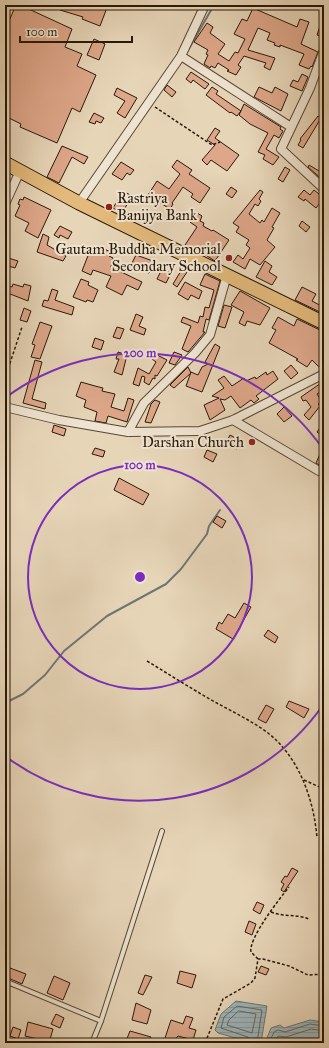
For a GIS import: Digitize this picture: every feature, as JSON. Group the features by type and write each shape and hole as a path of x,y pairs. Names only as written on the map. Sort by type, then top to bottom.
{"main road":[{"path":"5,163 79,203 324,323"}],"street":[{"path":"79,203 181,56 205,5"},
{"path":"319,5 324,6"},
{"path":"324,50 310,88 281,149 324,189"},
{"path":"181,56 291,127"},
{"path":"5,204 20,171"},
{"path":"128,432 144,403 195,353 210,336 227,275"},
{"path":"5,407 59,420 128,432 200,431 233,420 324,374"},
{"path":"233,420 319,471"}],"lane":[{"path":"92,1043 101,1021 162,831"},
{"path":"5,981 101,1021"}],"path":[{"path":"148,103 212,146 220,142"},
{"path":"5,378 22,327"},
{"path":"147,661 269,734 284,750 303,780 316,822 316,838"},
{"path":"303,780 324,789"},
{"path":"289,887 251,943 251,952 258,959 289,966 308,975 314,976 324,974"},
{"path":"271,912 277,915 303,917 309,919"},
{"path":"205,1043 223,999 251,983 255,978 258,959"}],"water":[{"path":"236,1001 267,1006 261,1043 253,1043 218,1033 215,1030 221,1014"},
{"path":"310,1020 324,1022 324,1043 265,1043 271,1028 280,1025 284,1028"}],"building":[{"path":"16,5 20,5 72,29 65,47 82,54 77,66 96,75 80,112 72,108 57,143 20,127 21,124 5,116 5,30"},
{"path":"62,5 108,5 100,26 82,19 83,17 60,10"},
{"path":"253,8 297,27 300,19 309,22 301,44 318,52 312,67 311,66 309,69 299,65 304,54 280,45 280,47 274,45 275,43 267,40 270,33 258,28 248,50 275,58 270,70 264,67 266,63 244,56 238,65 241,67 236,75 227,71 229,70 218,63 215,68 211,66 210,68 204,64 208,55 206,54 208,50 194,42 207,23 213,27 210,33 225,44 218,54 229,61 235,52 238,53 245,39 234,34 242,19 247,21"},
{"path":"324,17 324,37 317,35"},
{"path":"94,39 105,44 99,60 87,55"},
{"path":"191,72 209,84 205,89 193,80 191,83 186,79"},
{"path":"302,74 308,77 302,91 290,86 293,80 298,82"},
{"path":"167,85 176,92 172,97 164,90"},
{"path":"212,87 218,91 216,94 241,111 237,116 231,112 230,113 206,95"},
{"path":"259,87 272,93 275,87 288,94 281,111 254,97"},
{"path":"117,88 137,98 125,118 117,113 125,101 114,95"},
{"path":"244,104 281,127 280,129 283,131 279,138 274,135 266,149 279,157 273,165 263,159 265,155 258,152 268,133 250,124 239,115"},
{"path":"94,113 104,118 101,123 96,121 95,124 89,122"},
{"path":"318,116 321,118 303,148 298,145 301,140 300,139"},
{"path":"215,128 220,131 215,138 239,155 227,171 211,160 207,165 202,160 215,145 207,140"},
{"path":"62,146 88,157 84,164 72,157 59,183 47,177"},
{"path":"177,160 192,170 189,174 210,188 200,203 191,197 193,194 183,187 172,203 173,204 170,209 148,195 157,181 169,189 180,174 172,167"},
{"path":"121,162 134,170 130,175 127,173 122,180 112,174"},
{"path":"309,165 324,174 324,181 308,167"},
{"path":"285,167 290,170 283,182 278,179"},
{"path":"231,187 237,191 232,198 226,194"},
{"path":"260,190 263,192 259,199 261,201 258,206 255,204 249,214 260,223 262,220 264,222 272,208 280,213 267,240 275,247 260,265 250,259 245,269 233,262 238,255 243,259 250,248 246,245 249,240 236,232 239,227 233,223"},
{"path":"304,190 310,195 314,190 324,198 316,208 305,199 304,201 298,197"},
{"path":"123,191 132,196 122,213 113,208"},
{"path":"24,197 51,210 38,238 25,231 29,223 15,216 20,205 18,204 20,199 23,200"},
{"path":"197,213 202,216 200,221 204,223 203,226 212,231 213,230 229,240 215,261 193,247 192,249 185,245 197,227 190,222"},
{"path":"302,221 310,227 306,232 299,226"},
{"path":"60,226 72,232 68,239 60,235 59,238 54,235"},
{"path":"43,234 49,237 47,245 66,256 63,261 37,252"},
{"path":"97,246 111,252 109,256 113,258 111,267 142,282 138,290 127,285 122,295 106,287 111,276 93,270 91,275 82,271 91,248 96,248"},
{"path":"136,255 153,261 149,273 130,267"},
{"path":"5,257 18,261 15,268 5,265"},
{"path":"265,261 272,266 269,272 277,277 272,285 256,277"},
{"path":"184,266 189,269 177,287 173,284"},
{"path":"162,269 171,273 166,283 157,279"},
{"path":"205,274 220,281 209,320 206,319 203,332 205,332 188,352 182,349 191,326 181,322 183,317 198,323 200,316 203,317 205,307 209,308 214,290 200,285"},
{"path":"81,279 89,282 88,285 98,290 93,302 87,300 86,302 73,297"},
{"path":"185,282 202,291 199,299 191,295 188,300 178,294"},
{"path":"13,284 23,287 24,284 31,286 28,301 5,292 5,285 12,287"},
{"path":"302,287 316,294 312,301 323,307 320,312 295,300"},
{"path":"52,289 58,291 55,300 74,307 72,315 42,306 44,300 48,301"},
{"path":"240,291 270,308 260,325 247,321 245,326 239,323 244,312 231,305"},
{"path":"224,305 232,307 225,328 218,326"},
{"path":"24,308 31,311 27,322 20,320"},
{"path":"136,314 143,317 139,326 146,329 144,335 130,330"},
{"path":"278,317 294,326 297,319 324,332 324,369 321,369 312,360 307,367 296,360 298,359 269,343 276,330 272,328"},
{"path":"40,322 52,326 40,359 31,357 35,345 32,344"},
{"path":"117,327 124,329 120,339 113,337"},
{"path":"95,338 104,341 101,350 92,347"},
{"path":"215,344 220,347 202,392 186,386 191,372 198,375 202,367 208,364 205,362"},
{"path":"118,352 127,355 122,375 114,372 119,359 116,359"},
{"path":"174,352 182,355 175,365 169,363"},
{"path":"155,354 167,360 157,376 155,375 155,379 153,378 149,385 144,382 145,377 142,376 139,386 133,384 138,368 149,374 156,362 152,359"},
{"path":"35,360 42,362 32,399 46,403 45,409 23,403"},
{"path":"291,365 298,373 291,379 284,371"},
{"path":"188,367 191,373 174,388 170,385"},
{"path":"273,371 278,379 256,396 259,399 254,403 251,400 240,408 231,396 225,400 220,399 225,410 210,420 204,405 219,398 212,396 224,388 218,380 224,376 232,386 244,378 246,381 255,377 256,379 266,372 267,375"},
{"path":"324,381 324,399 320,392 317,394 322,402 318,404 320,406 309,420 304,415 311,407 306,400 303,401 301,397"},
{"path":"81,382 103,388 102,391 115,394 111,407 124,411 128,398 134,400 127,422 108,416 106,423 95,421 97,412 84,407 86,400 76,396"},
{"path":"155,400 160,402 151,423 145,422 151,404"},
{"path":"284,407 292,416 284,422 277,414"},
{"path":"324,422 324,437 317,432"},
{"path":"54,425 66,429 64,436 52,432"},
{"path":"230,435 241,441 237,449 226,443"},
{"path":"95,448 105,451 103,457 92,454"},
{"path":"207,450 217,454 213,462 204,457"},
{"path":"320,454 324,456 324,468 316,463"},
{"path":"119,478 149,494 143,505 114,490"},
{"path":"217,516 226,521 222,528 213,522"},
{"path":"244,603 251,607 233,639 216,629 219,622 222,624 228,614 235,618"},
{"path":"268,630 278,637 275,643 264,636"},
{"path":"289,701 309,709 304,718 286,707"},
{"path":"266,705 274,709 266,723 258,719"},
{"path":"292,868 298,871 284,892 281,890 284,884 281,882 285,876 287,877"},
{"path":"257,902 264,905 260,914 253,910"},
{"path":"249,921 256,924 252,935 245,932"},
{"path":"261,966 269,969 266,975 258,972"},
{"path":"10,968 26,974 22,984 6,977"},
{"path":"180,971 196,975 192,988 177,983"},
{"path":"145,975 152,977 143,995 138,993"},
{"path":"54,976 70,983 63,1000 47,993"},
{"path":"136,1003 151,1010 147,1024 132,1020"},
{"path":"56,1014 64,1018 60,1028 51,1024"},
{"path":"186,1016 193,1018 189,1028 196,1030 193,1040 178,1036 172,1043 164,1041 171,1020 183,1024"},
{"path":"28,1022 53,1029 49,1043 37,1043 38,1039 25,1036"},
{"path":"13,1027 21,1030 18,1039 10,1036"},
{"path":"130,1031 151,1037 149,1043 126,1041"}],"waterway":[{"path":"187,52 214,5"},
{"path":"5,703 23,694 45,675 64,651 107,616 166,584 181,569 207,534 209,526 220,510"}],"place":[{"name":"Rastriya Banijya Bank","path":"109,207"},
{"name":"Gautam Buddha Memorial Secondary School","path":"229,258"},
{"name":"Darshan Church","path":"252,442"}]}
